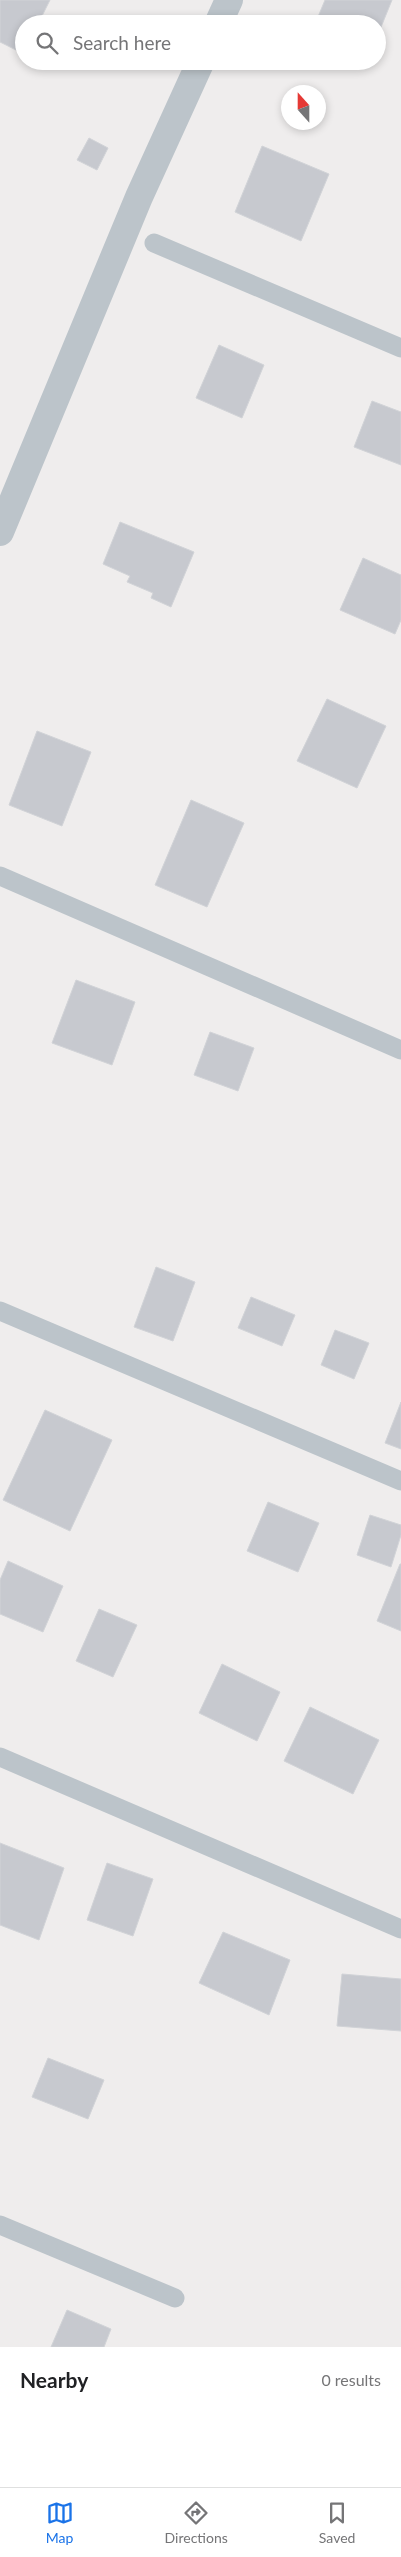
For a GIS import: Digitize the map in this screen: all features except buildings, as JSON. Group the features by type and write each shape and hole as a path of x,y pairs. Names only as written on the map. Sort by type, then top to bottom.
{"street":[{"path":"222,15 229,0"},
{"path":"0,532 139,198 197,70"}],"lane":[{"path":"154,243 401,348"},
{"path":"0,876 401,1050"},
{"path":"0,1311 401,1481"},
{"path":"0,1757 401,1929"},
{"path":"0,2225 175,2298"}]}
